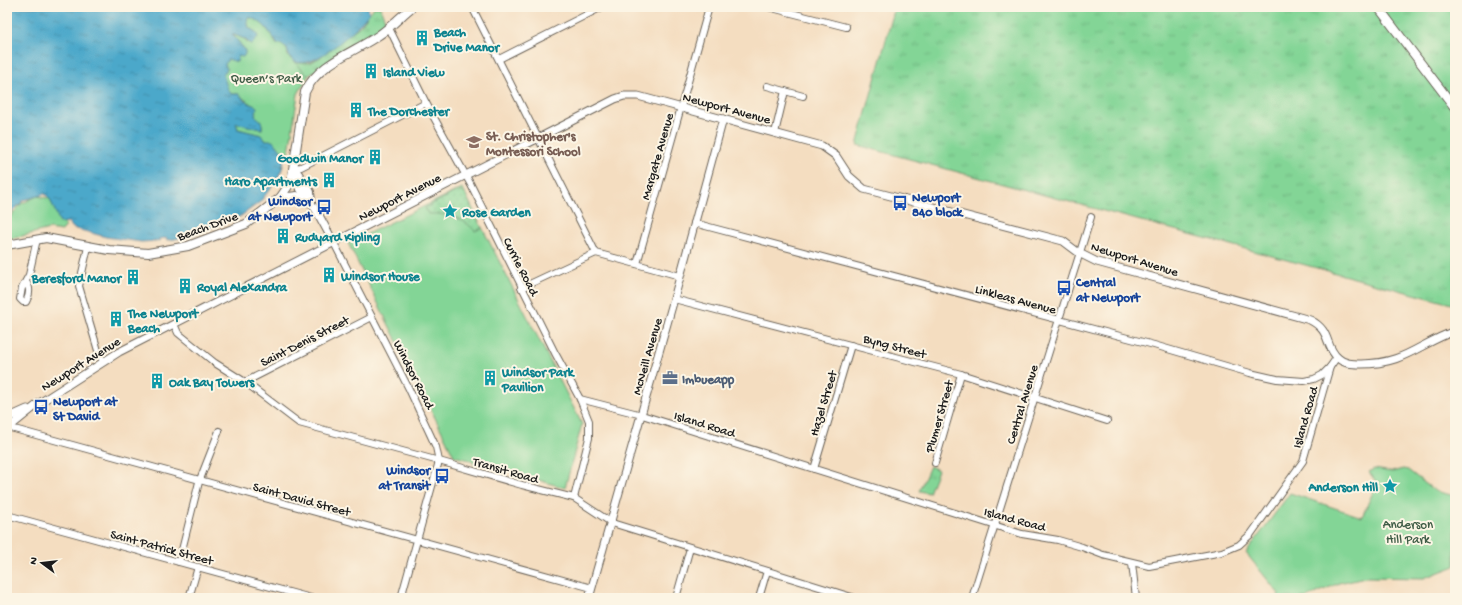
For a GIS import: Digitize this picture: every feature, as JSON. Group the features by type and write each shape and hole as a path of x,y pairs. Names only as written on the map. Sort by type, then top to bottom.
{"main road":[{"name":"Beach Drive","path":"7,245 37,239 53,239 121,252 148,253 184,248 224,234 246,224 280,198 292,178 304,99 312,79 324,69 389,28 412,7"},
{"path":"1378,7 1455,108"},
{"path":"294,168 302,177 310,192 311,203"},
{"path":"280,198 297,196 311,203"}],"street":[{"path":"472,7 596,253"},
{"path":"499,59 602,7"},
{"name":"Margate Avenue","path":"637,264 709,7"},
{"path":"768,7 846,27"},
{"name":"Currie Road","path":"389,28 521,288 580,399 589,421 591,430 574,498"},
{"path":"766,86 803,96"},
{"path":"775,133 785,91"},
{"name":"Newport Avenue","path":"7,428 38,404 103,361 615,99 624,96 638,96 822,146 836,156 849,176 864,189 1063,241 1079,253 1097,262 1310,320 1323,330 1337,357"},
{"path":"294,168 305,165 426,103"},
{"name":"McNeill Avenue","path":"589,598 612,523 723,119"},
{"name":"Windsor Road","path":"292,178 311,203 334,242 424,420 436,447 440,461"},
{"name":"Central Avenue","path":"972,598 1091,217"},
{"name":"Linkleas Avenue","path":"694,223 1277,379 1292,381 1314,379 1322,375 1330,367"},
{"path":"26,282 37,239"},
{"path":"88,246 79,286 99,354 103,361"},
{"path":"521,288 596,253 680,276"},
{"name":"Byng Street","path":"674,299 961,374 1107,421"},
{"name":"Saint Denis Street","path":"246,382 372,317"},
{"name":"Transit Road","path":"174,324 178,333 215,363 246,382 299,423 440,461 522,486 574,498 612,523 767,571 841,596 855,598"},
{"path":"1337,357 1346,363 1375,364 1406,356 1455,331"},
{"name":"Hazel Street","path":"814,469 851,345"},
{"name":"Island Road","path":"580,399 642,415 1022,534 1064,541 1132,563 1149,566 1222,552 1239,545 1245,540 1303,461 1330,367 1337,357"},
{"name":"Plumer Street","path":"935,463 961,374"},
{"path":"7,418 38,404"},
{"name":"Saint David Street","path":"7,428 199,482 592,588"},
{"path":"179,562 199,482 219,431"},
{"path":"401,598 440,461"},
{"name":"Saint Patrick Street","path":"7,515 311,598"},
{"path":"676,598 690,548"},
{"path":"1132,563 1136,598"},
{"path":"189,598 198,567"},
{"path":"759,598 767,571"}],"green space":[{"path":"374,7 380,7 387,25 308,76 294,61 298,63 309,63 319,58 361,25"},
{"path":"895,7 1455,7 1455,305 857,145"},
{"name":"Queen’s Park","path":"249,17 263,24 277,45 279,43 287,49 288,56 308,76 298,94 289,152 285,155 274,142 265,140 261,135 238,129 236,123 262,129 262,123 255,116 257,111 253,106 239,94 231,94 227,89 223,75 227,69 224,64 228,59 240,55 245,50 232,34 245,39 247,43 256,32 249,28 247,20"},
{"path":"462,188 582,424 565,488 481,463 475,466 472,461 454,456 348,243"},
{"name":"Rose Garden","path":"457,191 465,193 482,228 475,231 459,219 441,214 428,214 425,208"},
{"path":"37,196 53,199 59,217 66,226 62,231 49,229 7,240 7,219 21,204"},
{"path":"930,466 938,470 929,493 919,491"},
{"name":"Anderson Hill Park","path":"1374,469 1392,472 1403,469 1408,470 1435,491 1455,496 1455,566 1424,578 1365,577 1339,583 1306,598 1277,598 1279,594 1246,553 1290,493 1362,517 1377,483 1369,472"}],"water":[{"path":"7,7 368,7 369,13 363,21 341,42 314,60 302,63 292,60 287,49 280,43 278,45 263,24 259,21 249,17 247,20 249,28 256,32 258,37 253,43 250,44 245,39 232,34 245,50 245,54 243,57 238,56 237,62 228,59 225,64 227,69 223,75 231,94 239,94 245,101 257,107 255,116 261,121 262,125 262,129 236,123 238,129 261,135 265,140 274,142 285,155 282,169 277,180 260,202 241,216 195,234 175,239 167,240 166,238 159,239 159,241 141,242 106,237 73,228 68,222 60,223 50,199 45,194 24,200 7,217"}],"place":[{"name":"Beach Drive Manor","path":"422,38"},
{"name":"Island View","path":"371,71"},
{"name":"The Dorchester","path":"356,110"},
{"name":"St. Christopher's Montessori School","path":"474,142"},
{"name":"Goodwin Manor","path":"375,157"},
{"name":"Haro Apartments","path":"329,180"},
{"name":"Newport 840 block","path":"900,203"},
{"name":"Windsor at Newport","path":"324,207"},
{"name":"Rose Garden","path":"450,211"},
{"name":"Rudyard Kipling","path":"283,236"},
{"name":"Windsor House","path":"329,275"},
{"name":"Beresford Manor","path":"133,277"},
{"name":"Royal Alexandra","path":"185,286"},
{"name":"Central at Newport","path":"1064,288"},
{"name":"The Newport Beach","path":"116,319"},
{"name":"Windsor Park Pavilion","path":"490,378"},
{"name":"Imbueapp","path":"670,378"},
{"name":"Oak Bay Towers","path":"157,381"},
{"name":"Newport at St David","path":"41,407"},
{"name":"Windsor at Transit","path":"442,476"},
{"name":"Anderson Hill","path":"1390,486"}]}
